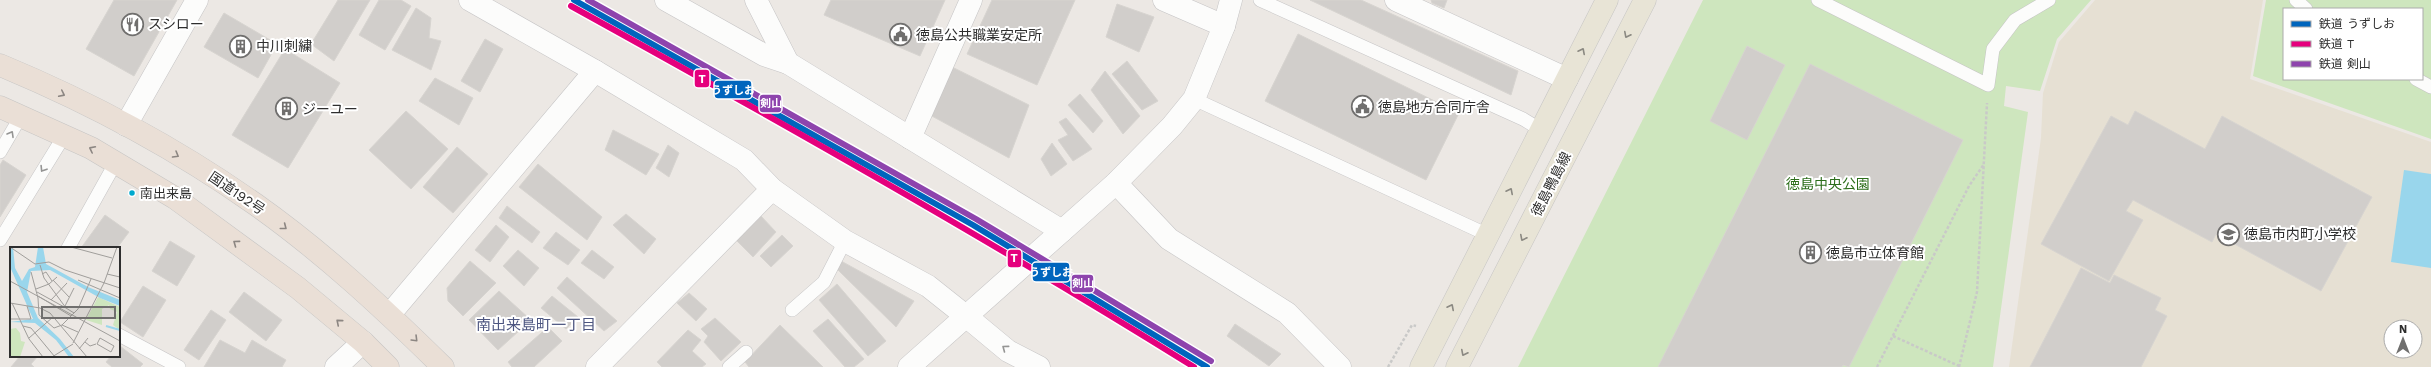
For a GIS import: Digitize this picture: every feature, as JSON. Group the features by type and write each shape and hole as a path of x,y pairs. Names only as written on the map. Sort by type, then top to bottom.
{"highway":[{"name":"国道192号","path":"0,65 126,125 256,204 324,257 390,314 443,367"},
{"path":"0,107 64,136 116,162 176,198 298,288 363,342 388,367"}],"main road":[{"path":"1421,367 1607,0"},
{"name":"徳島鴨島線","path":"1457,367 1645,0"}],"street":[{"path":"126,125 197,0"},
{"path":"470,0 595,71 744,160 772,189 845,241 928,286 1008,351 1039,367"},
{"path":"666,0 764,55 788,64 1062,231"},
{"path":"756,0 788,64"},
{"path":"910,138 970,0"},
{"path":"1164,0 1224,26"},
{"path":"909,367 1116,183 1172,126 1194,98 1224,26 1231,0"},
{"path":"1403,1 1567,79"},
{"path":"390,314 595,71"},
{"path":"1116,183 1169,239 1287,313 1340,367"},
{"path":"597,367 772,189"},
{"path":"336,367 363,342"}],"lane":[{"path":"1260,0 1523,119 1541,130"},
{"path":"1818,0 1988,85 1993,49 2015,20 2049,0"},
{"path":"2296,0 2305,8"},
{"path":"2418,80 2431,87"},
{"path":"1194,98 1488,235"},
{"path":"0,152 21,116"},
{"path":"0,240 64,136"},
{"path":"69,247 116,162"},
{"path":"792,310 824,282 845,241"},
{"path":"120,336 180,367"},
{"path":"729,367 746,352"}],"path":[{"path":"1893,336 1959,367 1977,292 1988,85"},
{"path":"1877,367 1969,186 1984,164"},
{"path":"1388,367 1412,325 1421,326"}],"shaded area":[{"name":"徳島市内町小学校","path":"2095,0 2263,0 2250,79 2431,142 2431,367 2009,367 2041,138 2043,93 2059,42"}],"green space":[{"name":"徳島中央公園","path":"1703,0 2091,0 2057,39 2040,91 2006,86 2004,106 2028,112 1993,367 1518,367"},
{"path":"2266,0 2431,0 2431,139 2253,76"}],"water":[{"path":"2404,170 2431,174 2431,268 2391,262"}],"building":[{"name":"スシロー","path":"114,0 177,0 134,76 86,49"},
{"path":"338,0 370,0 334,61 311,44"},
{"path":"379,0 401,0 411,6 385,50 359,35"},
{"name":"徳島公共職業安定所","path":"831,0 945,0 920,56 824,15"},
{"path":"992,0 1075,0 1037,85 967,54"},
{"path":"1310,0 1361,0 1518,71 1511,95"},
{"path":"1431,0 1447,0 1444,8 1432,3"},
{"path":"1117,4 1154,17 1139,52 1106,37"},
{"path":"416,8 431,18 429,38 441,41 431,70 392,50"},
{"name":"中川刺繍","path":"224,13 277,44 258,78 204,47"},
{"name":"徳島地方合同庁舎","path":"1298,34 1459,113 1426,180 1265,101"},
{"path":"485,39 503,49 480,92 461,81"},
{"path":"1747,46 1785,65 1747,140 1710,121"},
{"name":"ジーユー","path":"285,49 340,83 288,168 232,135"},
{"path":"1127,61 1158,101 1142,110 1112,74"},
{"name":"徳島市立体育館","path":"1810,64 1963,140 1849,367 1843,365 1842,367 1658,367"},
{"path":"952,67 1029,105 1009,158 930,115"},
{"path":"1105,71 1140,116 1123,134 1091,90"},
{"path":"435,78 473,98 459,125 419,101"},
{"path":"1080,94 1103,121 1093,133 1068,105"},
{"path":"406,111 448,149 411,189 369,150"},
{"path":"2135,111 2205,149 2222,116 2372,197 2321,291 2216,234 2212,242 2133,200 2126,211 2143,220 2109,281 2041,244 2111,116 2128,125"},
{"path":"1066,118 1092,149 1073,161 1058,140 1068,135 1059,122"},
{"path":"613,130 659,154 646,175 605,150"},
{"path":"1052,143 1067,164 1051,176 1041,159"},
{"path":"668,145 679,153 669,177 656,168"},
{"path":"457,147 488,174 453,213 423,187"},
{"path":"3,160 26,175 0,217 0,165"},
{"path":"538,164 602,217 587,240 519,187"},
{"path":"507,206 540,232 532,243 499,218"},
{"path":"626,214 656,239 644,254 613,225"},
{"path":"105,215 129,232 118,247 82,247"},
{"path":"760,215 776,232 753,257 735,239"},
{"path":"496,225 509,237 490,262 475,250"},
{"path":"556,232 580,250 568,265 543,248"},
{"path":"782,235 793,246 771,267 760,256"},
{"path":"170,241 195,256 177,286 152,271"},
{"path":"518,250 539,268 524,286 503,266"},
{"path":"592,250 614,267 604,279 581,263"},
{"path":"470,261 496,283 463,316 448,301 447,288"},
{"path":"841,261 914,301 896,327 837,269"},
{"path":"2081,268 2110,283 2114,275 2161,298 2155,310 2167,316 2141,367 2030,367"},
{"path":"567,277 617,321 604,331 557,288"},
{"path":"837,284 886,341 868,356 819,300"},
{"path":"143,286 166,300 143,337 120,322"},
{"path":"499,291 531,320 498,350 469,320"},
{"path":"244,292 282,320 266,341 229,312"},
{"path":"689,293 707,309 696,321 677,303"},
{"path":"552,296 578,317 566,329 541,308"},
{"path":"211,310 226,320 199,360 184,350"},
{"path":"715,318 741,342 721,361 704,342 708,336 701,329"},
{"path":"828,319 864,359 854,367 845,367 813,331"},
{"path":"1235,324 1281,354 1269,366 1227,336"},
{"path":"780,325 823,367 749,367 745,362"},
{"path":"548,327 562,341 534,367 512,367 508,362"},
{"path":"688,330 701,340 692,351 706,364 702,367 662,367 657,362"},
{"path":"220,340 245,353 252,340 286,360 282,367 204,367"},
{"path":"120,346 143,364 140,367 112,367 106,362 110,357 120,357"},
{"path":"19,357 37,357 31,364 34,367 11,367"}],"rail line":[{"name":"うずしお","path":"574,0 973,225 1207,367"},
{"name":"剣山","path":"588,0 976,219 1211,361"},
{"name":"T","path":"571,6 885,182 1040,273 1194,367"}],"place":[{"name":"スシロー","path":"132,24"},
{"name":"徳島公共職業安定所","path":"901,35"},
{"name":"中川刺繍","path":"241,46"},
{"name":"徳島地方合同庁舎","path":"1362,107"},
{"name":"ジーユー","path":"286,109"},
{"name":"南出来島","path":"132,193"},
{"name":"徳島市内町小学校","path":"2229,234"},
{"name":"徳島市立体育館","path":"1811,253"}],"district":[{"name":"南出来島町一丁目","path":"536,325"}]}
